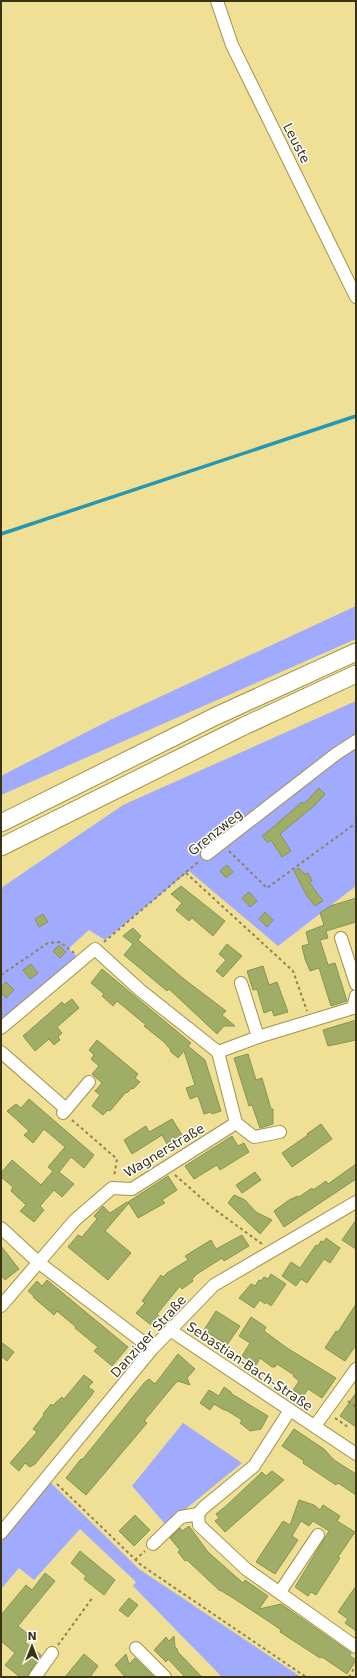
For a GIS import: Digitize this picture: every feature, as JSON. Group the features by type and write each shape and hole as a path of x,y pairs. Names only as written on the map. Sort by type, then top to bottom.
{"highway":[{"path":"1,823 207,721 356,652"},
{"path":"1,847 242,727 356,674"},
{"path":"1,858 70,813"}],"street":[{"name":"Leuste","path":"217,1 232,45 356,296"},
{"name":"Grenzweg","path":"207,854 336,754 356,741"},
{"path":"341,938 356,984"},
{"path":"1,1028 95,949 140,990 218,1052 236,1123 254,1137 280,1132"},
{"path":"241,983 258,1037"},
{"path":"218,1052 258,1037 353,1008 356,996"},
{"path":"1,1052 64,1111 89,1082"},
{"name":"Wagnerstraße","path":"38,1262 76,1220 112,1188 132,1189 236,1123"},
{"name":"Danziger Straße","path":"1,1532 49,1476 152,1349 214,1285 356,1203"},
{"path":"1,1228 38,1262 152,1349"},
{"path":"1,1306 38,1262"},
{"name":"Sebastian-Bach-Straße","path":"170,1330 356,1454"},
{"name":"Sebastian-Bach-Straße","path":"315,1426 356,1369"},
{"path":"153,1544 181,1517 198,1514 203,1508 254,1466 290,1410"},
{"path":"198,1514 199,1524 246,1569 356,1648"},
{"path":"280,1592 318,1535"},
{"path":"136,1648 165,1677"},
{"path":"35,1677 52,1653"}],"path":[{"path":"207,854 228,850 267,888 356,823"},
{"name":"Grenzweg","path":"95,949 207,854"},
{"path":"186,873 293,971 311,1022"},
{"path":"1,975 48,943 60,942 82,960"},
{"path":"64,1111 117,1160 112,1188"},
{"path":"166,1167 214,1209 273,1251"},
{"path":"326,1412 348,1426"},
{"path":"49,1476 141,1565 306,1677"},
{"path":"52,1653 93,1597"},
{"path":"348,1677 356,1665"}],"shaded area":[{"path":"356,606 356,639 1,795 1,776 110,720"},
{"path":"356,701 356,886 278,946 189,871 105,940 89,930 68,949 82,960 1,1028 1,888 123,805"},
{"path":"183,1423 242,1463 166,1525 132,1486"},
{"path":"50,1482 139,1569 301,1677 222,1677 133,1586 136,1582 80,1529 34,1580 19,1568 1,1589 1,1542"}],"building":[{"path":"319,788 325,794 315,805 280,834 291,851 282,857 271,840 268,843 262,836 302,802 304,804"},
{"path":"227,865 233,872 226,878 220,871"},
{"path":"299,868 304,874 308,873 312,881 309,882 323,901 315,906 307,896 294,871"},
{"path":"181,886 225,921 213,936 192,918 189,921 176,910 182,903 171,894"},
{"path":"249,892 257,901 250,907 242,898"},
{"path":"356,898 356,922 326,931 328,938 320,940 328,965 335,963 347,1001 331,1006 319,968 310,971 302,946 309,944 306,932 324,925 320,913 330,906"},
{"path":"265,912 273,920 267,927 259,919"},
{"path":"43,914 48,922 39,927 35,919"},
{"path":"133,928 141,936 138,940 184,979 226,1011 222,1015 235,1026 224,1026 217,1034 169,989 167,991 124,955 133,944 123,936"},
{"path":"227,944 242,956 223,977 216,971 226,960 219,954"},
{"path":"59,945 66,952 60,958 53,951"},
{"path":"31,964 38,973 30,979 23,970"},
{"path":"263,966 269,985 277,982 288,1012 274,1016 272,1010 264,1013 257,989 253,990 247,971"},
{"path":"102,969 191,1043 188,1046 205,1060 221,1111 212,1114 211,1112 204,1114 198,1096 190,1099 186,1088 195,1085 184,1051 178,1058 170,1051 171,1050 164,1042 144,1026 146,1025 117,1001 113,1006 102,996 104,994 91,983"},
{"path":"6,982 14,990 6,998 1,992 1,987"},
{"path":"72,999 79,1008 57,1027 62,1033 58,1037 60,1040 54,1045 49,1039 35,1051 23,1036 62,1002 64,1005"},
{"path":"356,1020 356,1040 328,1046 323,1030"},
{"path":"97,1040 138,1074 135,1078 140,1082 133,1089 132,1088 127,1093 126,1092 110,1111 108,1110 103,1115 92,1106 100,1095 95,1091 102,1083 92,1074 99,1066 91,1059 94,1055 89,1050"},
{"path":"248,1054 256,1080 262,1078 271,1109 273,1109 273,1124 260,1128 252,1105 249,1106 234,1058"},
{"path":"29,1099 94,1155 84,1168 71,1157 59,1172 74,1184 62,1197 54,1190 40,1206 44,1210 34,1222 20,1211 26,1205 11,1191 13,1187 1,1177 1,1173 12,1160 41,1185 53,1171 48,1167 65,1147 44,1129 33,1143 24,1135 29,1131 7,1111 16,1104 21,1108"},
{"path":"172,1119 182,1135 167,1144 162,1135 132,1154 124,1140 146,1126 149,1132"},
{"path":"321,1124 332,1139 292,1167 282,1153"},
{"path":"232,1136 238,1146 244,1143 249,1152 220,1170 217,1165 194,1179 185,1166"},
{"path":"356,1164 356,1179 284,1227 274,1211 289,1200 298,1196 299,1197 312,1188 313,1190 326,1181 328,1184"},
{"path":"255,1172 261,1180 242,1193 236,1185"},
{"path":"168,1176 177,1190 162,1200 165,1203 138,1218 128,1202"},
{"path":"234,1195 245,1200 256,1212 272,1220 260,1234 228,1203"},
{"path":"127,1202 129,1203 105,1231 131,1253 108,1280 68,1247 78,1235 82,1237 97,1219 94,1216 103,1206 110,1213"},
{"path":"356,1220 356,1249 342,1240"},
{"path":"242,1235 249,1246 224,1261 222,1258 197,1274 192,1279 193,1281 182,1289 180,1286 157,1314 159,1316 151,1325 136,1313 145,1303 142,1301 161,1275 163,1277 188,1260 185,1256 211,1240 216,1249"},
{"path":"326,1238 340,1248 330,1263 324,1259 307,1283 301,1279 296,1286 282,1276 291,1262 300,1268 316,1245 318,1246 321,1241 324,1242"},
{"path":"1,1246 19,1269 5,1280 1,1275"},
{"path":"271,1274 286,1284 271,1306 260,1300 254,1308 239,1298 251,1284 255,1286 259,1280 261,1281 264,1277 268,1279"},
{"path":"47,1280 128,1347 112,1366 94,1351 98,1347 75,1328 76,1327 57,1311 54,1315 28,1291 37,1281 42,1286"},
{"path":"356,1304 356,1345 345,1361 325,1348 336,1331 338,1332"},
{"path":"216,1311 240,1326 227,1345 204,1330"},
{"path":"251,1317 266,1327 264,1331 287,1348 336,1378 322,1398 308,1389 303,1396 293,1390 299,1381 293,1376 294,1375 277,1364 275,1367 272,1367 260,1358 256,1365 242,1356 250,1343 239,1336"},
{"path":"1,1342 14,1352 7,1361 1,1356"},
{"path":"178,1354 195,1369 187,1378 190,1385 178,1381 173,1386 144,1421 147,1423 86,1495 66,1478 144,1383 149,1379 155,1384"},
{"path":"84,1375 93,1382 88,1387 94,1391 91,1396 35,1464 30,1467 25,1463 19,1471 10,1463 37,1432 33,1429 44,1415 43,1414 51,1404 52,1406 62,1397 64,1399"},
{"path":"224,1387 232,1394 268,1416 261,1429 250,1431 240,1423 242,1420 226,1410 214,1404 210,1410 200,1403 209,1390 219,1396"},
{"path":"356,1393 356,1427 340,1416"},
{"path":"294,1429 324,1449 334,1460 356,1474 356,1495 338,1483 336,1485 303,1463 304,1461 282,1446"},
{"path":"272,1471 284,1480 225,1532 215,1521 219,1518 216,1514 262,1472 266,1476"},
{"path":"299,1500 314,1505 320,1510 323,1505 340,1516 337,1521 355,1532 338,1557 340,1558 316,1595 311,1592 308,1596 295,1587 329,1531 313,1521 309,1526 301,1521 292,1536 298,1540 275,1574 256,1562 283,1521 290,1525"},
{"path":"135,1515 150,1530 134,1546 119,1531"},
{"path":"189,1526 208,1552 243,1583 245,1580 268,1596 259,1609 281,1604 351,1653 350,1656 356,1660 347,1674 280,1632 281,1630 271,1623 220,1591 187,1560 185,1561 178,1552 180,1550 170,1538 180,1528 182,1531"},
{"path":"80,1551 115,1580 104,1595 84,1579 86,1576 71,1563"},
{"path":"45,1573 55,1581 18,1626 30,1636 25,1642 41,1655 28,1677 20,1677 5,1665 15,1653 1,1641 1,1615 26,1585 32,1590"},
{"path":"356,1586 356,1631 345,1623 348,1619 338,1612"},
{"path":"129,1598 138,1605 128,1617 119,1610"},
{"path":"174,1636 177,1651 202,1677 185,1677 168,1659 166,1662 154,1650 166,1637 169,1641"},
{"path":"84,1654 98,1666 90,1677 65,1677"},
{"path":"126,1654 129,1664 135,1658 154,1677 125,1677 115,1665"}],"waterway":[{"path":"1,534 356,416"}]}
